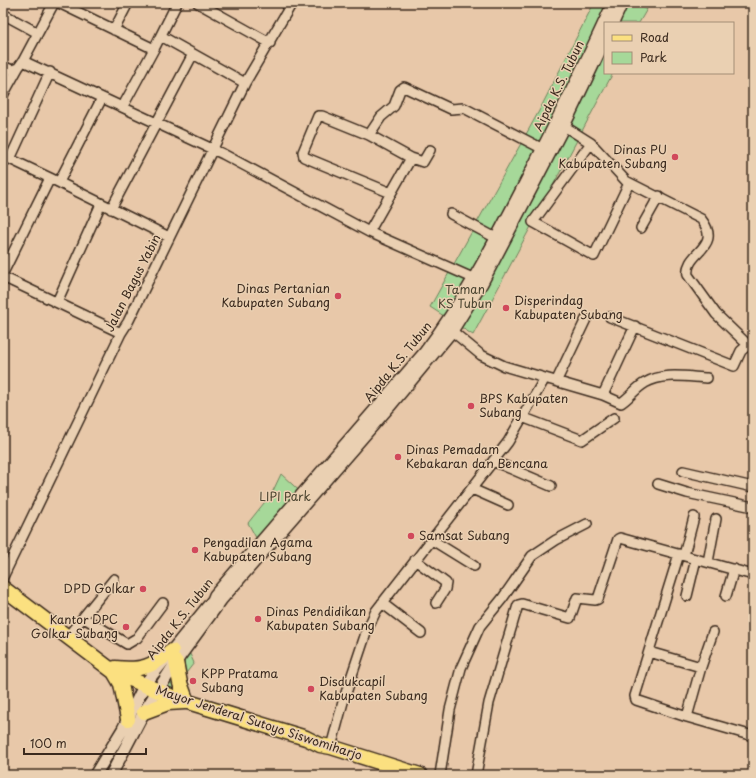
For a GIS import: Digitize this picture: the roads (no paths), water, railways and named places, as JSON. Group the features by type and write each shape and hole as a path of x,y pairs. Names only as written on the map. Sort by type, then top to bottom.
{"main road":[{"path":"3,588 110,669 121,684 128,719"},
{"path":"110,669 145,668 174,656 180,683 187,701 168,703 144,712"},
{"name":"Mayor Jenderal Sutoyo Siswomiharjo","path":"110,669 154,684 187,701 306,738 320,745 331,747 420,775"}],"street":[{"path":"3,95 54,3"},
{"path":"59,3 154,49"},
{"path":"114,30 128,3"},
{"path":"123,106 177,3"},
{"path":"198,3 270,43"},
{"name":"Aipda K.S. Tubun","path":"604,22 613,3"},
{"path":"613,22 622,3"},
{"name":"Jalan Bagus Yabin","path":"3,577 212,149 245,83 270,43 288,4"},
{"path":"3,14 38,33"},
{"name":"Aipda K.S. Tubun","path":"154,684 215,595 425,352 475,279 573,90 604,23"},
{"path":"161,36 245,83"},
{"name":"Aipda K.S. Tubun","path":"174,656 389,407 452,331 482,283 564,126 604,42"},
{"path":"111,209 193,54"},
{"path":"3,66 12,70 20,64"},
{"path":"20,64 50,72 102,98 123,106 212,149 369,232 475,279"},
{"path":"50,72 7,157 169,237"},
{"path":"369,136 381,117 394,106 400,90 404,87 451,109 464,108 543,149"},
{"path":"59,182 102,98"},
{"path":"391,193 303,156 319,116 369,136 411,158 423,162 430,150"},
{"path":"564,126 591,143 629,183 659,196 701,219 706,224 708,230 706,246 695,256 690,264 688,275 716,314 748,345 740,351 734,366 610,316"},
{"path":"591,143 533,222 594,256 629,183"},
{"path":"369,232 411,158"},
{"path":"3,273 50,178"},
{"path":"641,228 659,196"},
{"path":"57,302 101,204"},
{"path":"451,214 496,238"},
{"path":"3,277 121,333"},
{"path":"556,380 586,319"},
{"path":"603,395 635,326"},
{"path":"452,331 491,361 603,395 621,403 636,388 655,378 675,376 707,378"},
{"path":"331,747 343,702 367,630 382,603 508,442 546,378"},
{"path":"522,417 582,440 614,418"},
{"path":"493,461 551,486"},
{"path":"683,471 753,486"},
{"path":"658,484 687,494 753,507"},
{"path":"472,489 508,505"},
{"path":"694,517 649,652 636,700 687,717 753,736"},
{"path":"708,562 716,519"},
{"path":"440,775 450,710 461,668 480,626 502,599 532,556 556,540 587,524"},
{"path":"476,775 491,696 518,605 522,604 570,618 578,598 598,599 618,539 620,538 753,575"},
{"path":"432,540 474,566"},
{"path":"687,596 696,559"},
{"path":"415,560 446,584 446,589 436,603"},
{"path":"726,596 734,569"},
{"path":"68,636 114,579"},
{"path":"84,618 127,644 137,638 163,603"},
{"path":"382,603 421,633"},
{"path":"687,717 701,667 713,632"},
{"path":"649,652 701,667"},
{"path":"111,775 144,712 154,684"},
{"path":"95,775 128,719 154,684"}],"place":[{"name":"Dinas PU Kabupaten Subang","path":"675,157"},
{"name":"Dinas Pertanian Kabupaten Subang","path":"338,296"},
{"name":"Disperindag Kabupaten Subang","path":"506,308"},
{"name":"BPS Kabupaten Subang","path":"471,406"},
{"name":"Dinas Pemadam Kebakaran dan Bencana","path":"398,457"},
{"name":"Samsat Subang","path":"411,536"},
{"name":"Pengadilan Agama Kabupaten Subang","path":"195,550"},
{"name":"DPD Golkar","path":"143,589"},
{"name":"Dinas Pendidikan Kabupaten Subang","path":"258,619"},
{"name":"Kantor DPC Golkar Subang","path":"126,627"},
{"name":"KPP Pratama Subang","path":"193,681"},
{"name":"Disdukcapil Kabupaten Subang","path":"311,689"}],"park label":[{"name":"Taman KS Tubun","path":"465,297"},
{"name":"LIPI Park","path":"285,497"}]}
